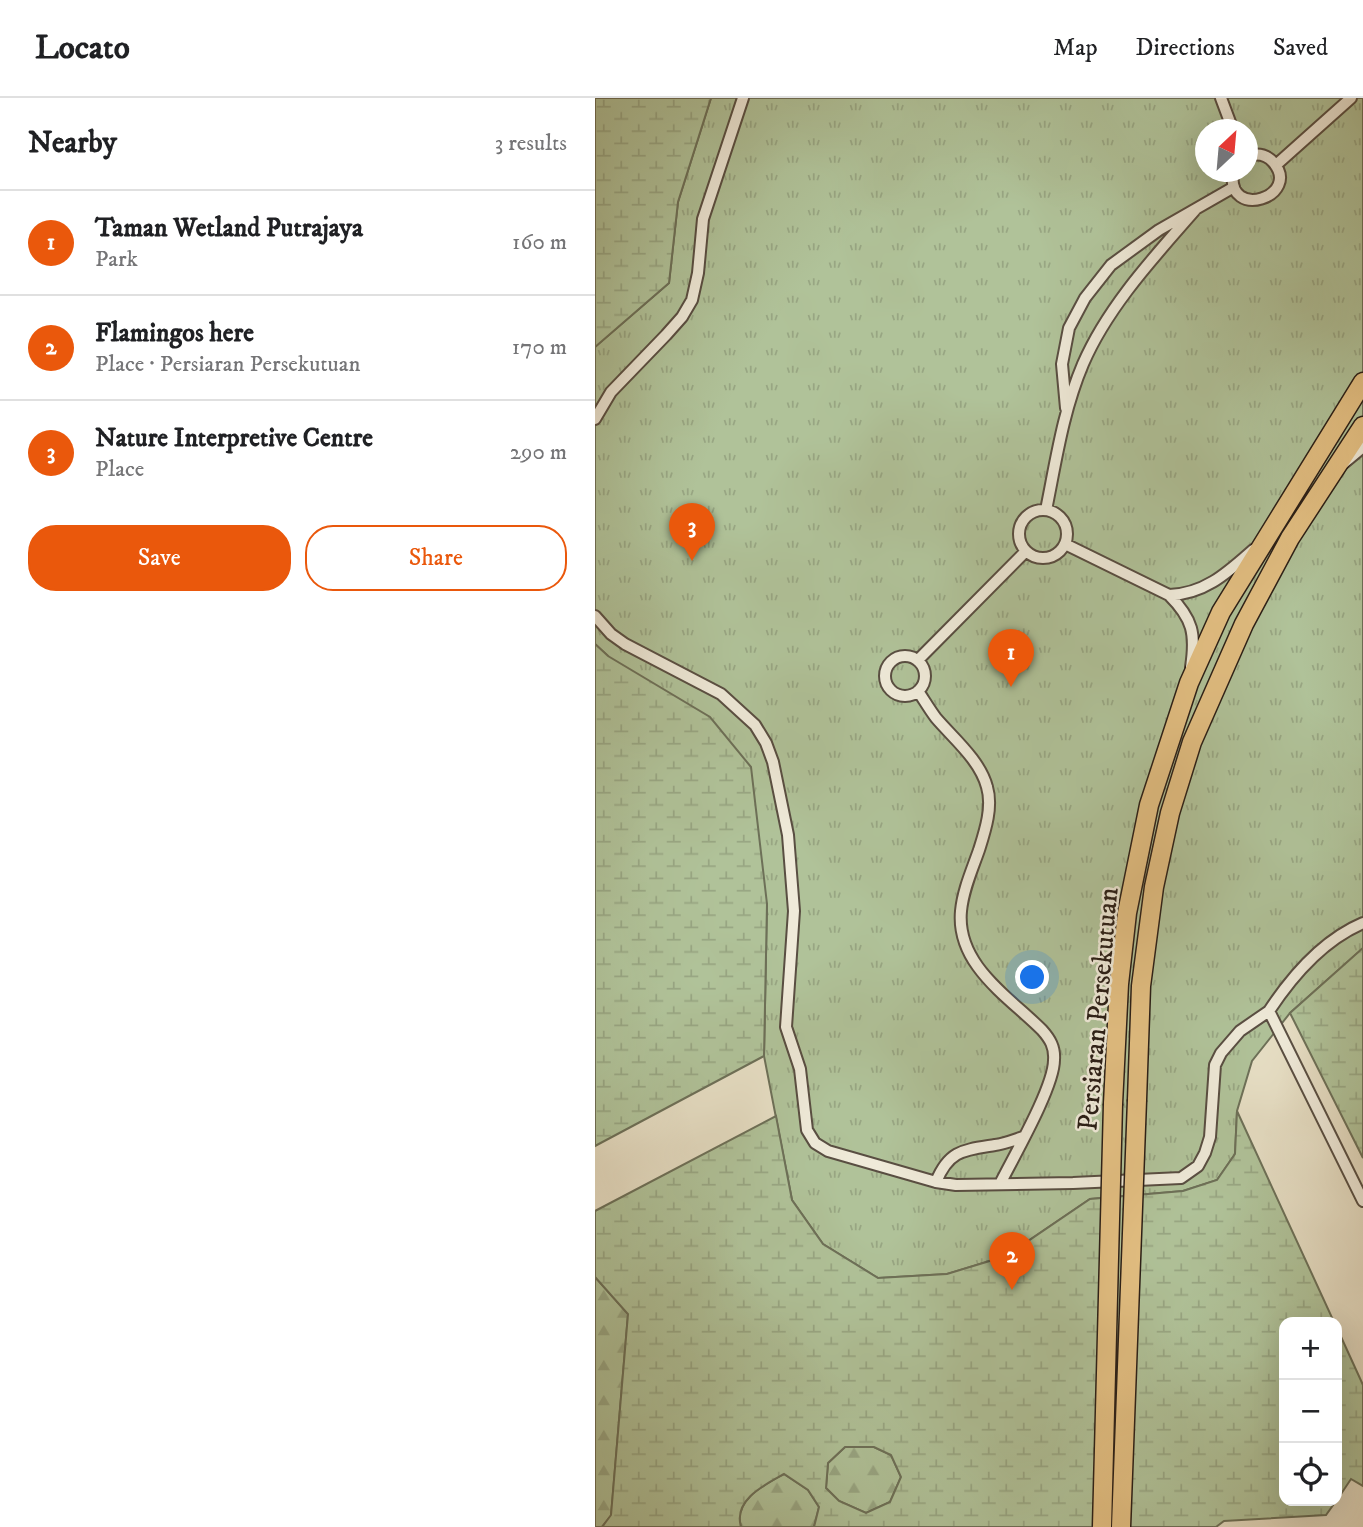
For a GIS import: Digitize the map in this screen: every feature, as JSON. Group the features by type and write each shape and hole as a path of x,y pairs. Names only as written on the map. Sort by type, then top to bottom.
{"main road":[{"name":"Persiaran Persekutuan","path":"1101,1527 1119,984 1127,913 1149,805 1189,683 1221,611 1363,382"},
{"name":"Persiaran Persekutuan","path":"1121,1527 1141,986 1154,887 1173,801 1192,742 1244,624 1290,538 1363,426"}],"street":[{"path":"595,419 611,392 682,317 691,300 698,273 703,219 744,98"},
{"path":"1221,98 1229,119"},
{"path":"1276,165 1351,98"},
{"path":"1234,182 1241,196 1251,201 1272,195 1278,186 1276,165 1267,157 1258,155"},
{"path":"1067,411 1062,364 1069,328 1086,298 1111,265 1159,230 1234,187"},
{"path":"1046,510 1067,411 1083,365 1099,334 1132,286 1196,209"},
{"path":"1332,473 1363,447"},
{"path":"1046,510 1056,514 1064,523 1067,533 1065,544 1058,554 1047,558 1035,557 1020,543 1018,533 1027,515 1046,510"},
{"path":"1169,595 1184,594 1216,582 1265,539"},
{"path":"1065,544 1169,595 1181,606 1190,621 1194,637 1189,683"},
{"path":"918,660 1026,551"},
{"path":"595,615 611,634 625,645 721,694 755,725 769,753 788,835 794,911 786,1027 800,1069 807,1130 815,1143 828,1151 936,1182 956,1185 1181,1178 1198,1166 1210,1137 1215,1065 1221,1053 1240,1031 1269,1011 1287,983 1331,941 1363,923"},
{"path":"901,656 918,660 925,676 918,691 910,696 900,696 892,692 886,685 886,666 901,656"},
{"path":"918,691 978,769 987,786 989,803 985,831 961,910 964,940 971,958 986,978 1042,1030 1054,1049 1055,1061 1051,1078 1000,1184"},
{"path":"1269,1011 1363,1201"},
{"path":"936,1182 951,1157 967,1149 997,1145 1023,1137"}],"green space":[{"path":"595,98 711,98 678,202 669,283 595,347"},
{"path":"711,98 1363,98 1363,948 1290,1013 1252,1061 1237,1111 1235,1154 1217,1180 1183,1191 1090,1199 1006,1256 947,1274 878,1278 823,1244 792,1200 764,1056 767,904 608,656 595,644 595,347 669,283 678,202"},
{"path":"595,644 608,656 710,717 751,767 767,904 764,1056 595,1146"},
{"path":"1363,948 1363,1158 1290,1013"},
{"path":"1237,1111 1332,1317 1279,1317 1279,1506 1332,1506 1326,1515 1224,1521 1216,1527 814,1527 819,1507 808,1490 784,1474 759,1488 746,1501 740,1517 741,1527 602,1527 611,1515 628,1314 595,1277 595,1211 776,1116 792,1200 823,1244 878,1278 947,1274 1006,1256 1090,1199 1183,1191 1217,1180 1235,1154","holes":["845,1447 874,1447 891,1455 901,1477 890,1502 866,1513 839,1501 826,1488 828,1463"]},
{"path":"595,1277 628,1314 611,1516 602,1527 595,1527"},
{"path":"1342,1339 1363,1385 1363,1486 1351,1479 1342,1492"},
{"path":"845,1447 874,1447 891,1455 901,1477 890,1502 866,1513 839,1501 826,1488 828,1463"},
{"path":"784,1474 808,1490 819,1507 814,1527 741,1527 740,1517 746,1501 759,1488"}],"place":[{"name":"Nature Interpretive Centre","path":"692,561"},
{"name":"Taman Wetland Putrajaya","path":"1011,687"},
{"name":"Flamingos here","path":"1012,1290"}]}
